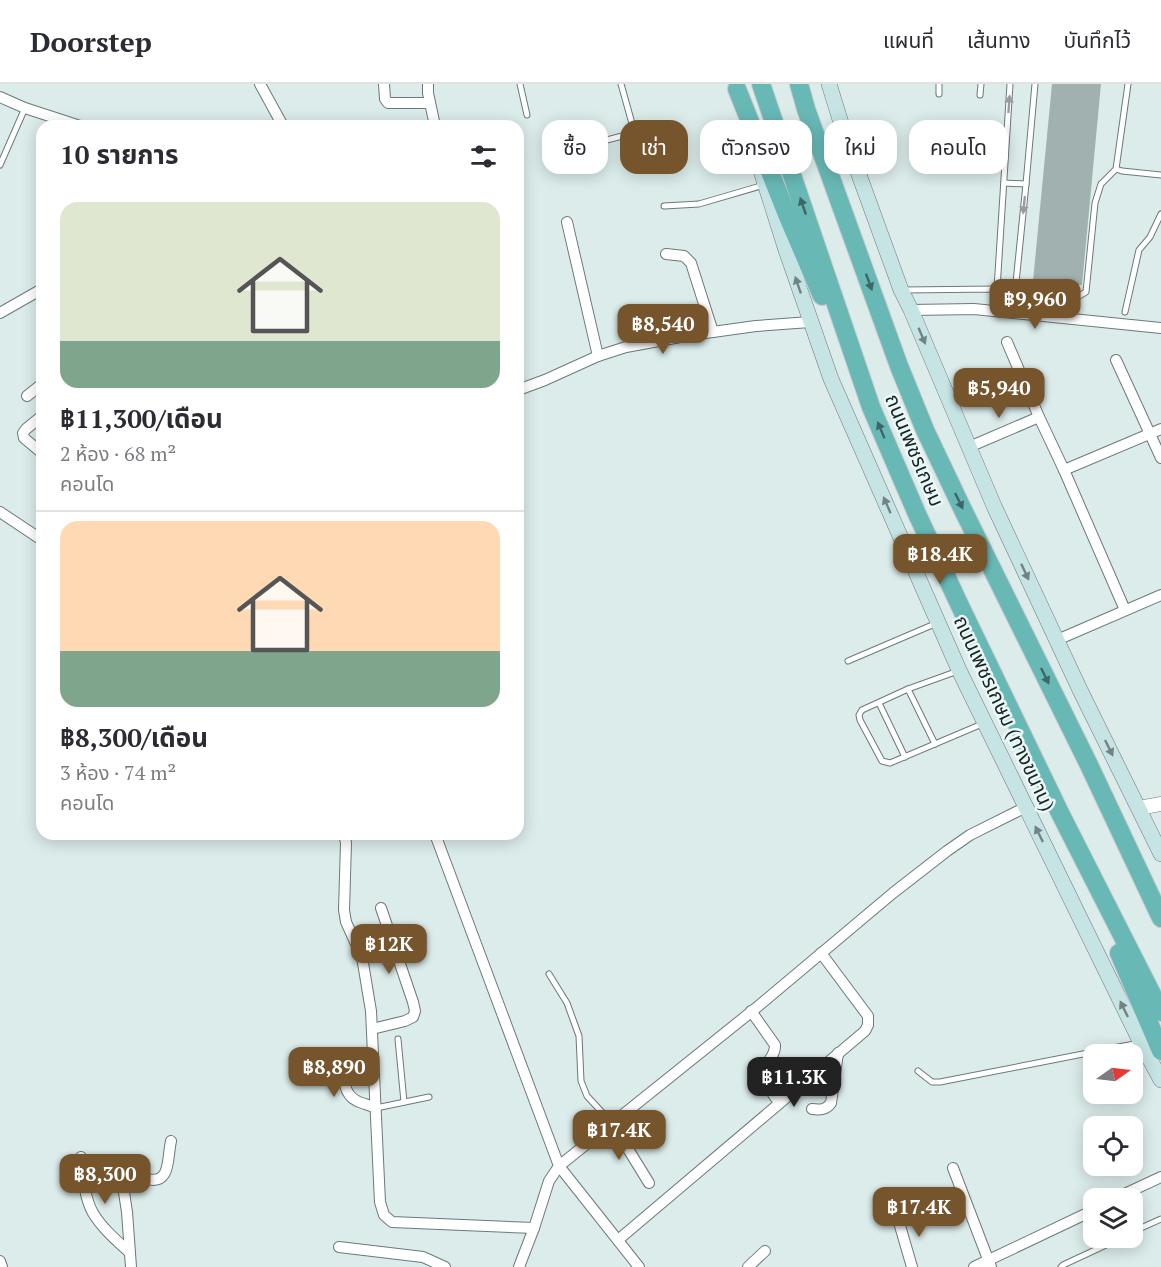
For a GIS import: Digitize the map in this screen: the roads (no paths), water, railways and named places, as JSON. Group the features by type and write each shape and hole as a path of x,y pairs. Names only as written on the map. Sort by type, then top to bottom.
{"highway":[{"name":"ถนนเพชรเกษม","path":"761,84 871,407 917,514 1078,848 1161,1012"},
{"name":"ถนนเพชรเกษม","path":"799,84 898,366 925,430 1161,918"},
{"path":"736,87 788,217 871,407"},
{"path":"1102,792 1161,893"},
{"path":"1078,848 1161,1051"}],"main road":[{"path":"829,84 846,139 901,290 994,506 1161,854"},
{"name":"ถนนเพชรเกษม (ทางขนาน)","path":"736,87 764,185 831,379 959,670 1161,1080"}],"street":[{"path":"260,84 281,120"},
{"path":"384,84 385,99 388,103 430,104"},
{"path":"428,84 434,120"},
{"path":"0,97 62,120"},
{"path":"567,222 598,356"},
{"path":"666,254 684,256 691,263 713,332"},
{"path":"0,314 36,293"},
{"path":"911,309 974,309 1161,328"},
{"path":"524,388 598,356 626,347 756,326 810,322"},
{"path":"1007,342 1125,610"},
{"path":"1116,360 1156,431 1161,458"},
{"path":"27,396 36,389"},
{"path":"969,447 1039,417"},
{"path":"36,421 23,433 24,438 36,448"},
{"path":"1064,470 1156,431"},
{"path":"0,512 36,536"},
{"path":"1057,640 1161,595"},
{"path":"1139,808 1161,804"},
{"path":"519,1267 549,1181 559,1166 947,851 970,835 1026,807"},
{"path":"345,840 344,910 346,922 362,957 371,1011 380,1202 384,1215 392,1222 534,1228"},
{"path":"437,840 559,1166 639,1267"},
{"path":"372,1029 405,1021 412,1017 415,1011 381,908"},
{"path":"618,1240 865,1030 869,1021 868,1016 821,953"},
{"path":"751,1011 775,1045 776,1050 763,1073 764,1079 779,1103"},
{"path":"344,1053 347,1092 356,1101 376,1107"},
{"path":"812,1109 822,1109 831,1103 838,1053"},
{"path":"612,1123 650,1184"},
{"path":"131,1267 123,1186 128,1179 134,1177 155,1181 162,1179 166,1173 171,1141"},
{"path":"81,1157 85,1187 92,1211 103,1227 129,1252"},
{"path":"953,1168 990,1263"},
{"path":"1137,1188 1161,1177"},
{"path":"974,1267 990,1263 1083,1216"},
{"path":"898,1219 912,1267"},
{"path":"339,1247 423,1257 445,1267"},
{"path":"748,1267 765,1251"},
{"path":"0,1261 2,1267"}],"lane":[{"path":"520,84 527,116"},
{"path":"608,140 626,135 633,127 621,84"},
{"path":"939,84 939,94"},
{"path":"980,95 981,84"},
{"path":"996,289 1010,84"},
{"path":"1012,314 1035,84"},
{"path":"901,290 996,289 1071,297 1086,292 1095,203 1101,184 1116,169 1128,84"},
{"path":"0,165 25,108"},
{"path":"1116,169 1161,175"},
{"path":"1004,183 1026,184"},
{"path":"664,206 699,204 764,185"},
{"path":"1160,217 1161,226"},
{"path":"1125,312 1139,250 1150,237 1160,217"},
{"path":"848,661 939,623"},
{"path":"959,670 908,689 862,710 860,720 882,761 890,763 984,723"},
{"path":"908,689 935,744"},
{"path":"879,703 905,757"},
{"path":"549,974 567,1003 579,1036 580,1081 587,1096 612,1123"},
{"path":"398,1039 404,1102"},
{"path":"918,1071 933,1082 940,1082 1141,1043"},
{"path":"376,1107 429,1097"},
{"path":"1143,1227 1161,1219"},
{"path":"1061,1267 1100,1248"}]}
